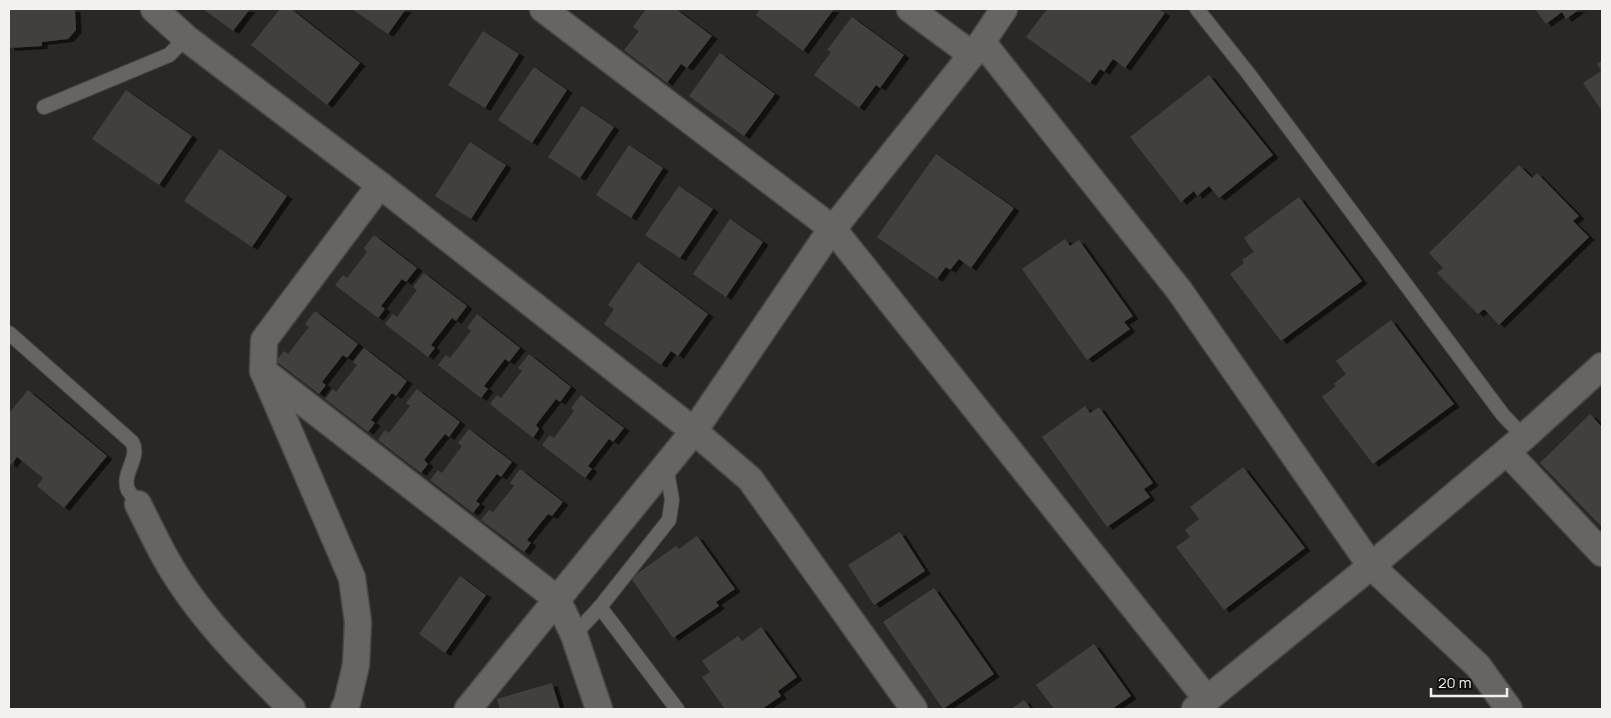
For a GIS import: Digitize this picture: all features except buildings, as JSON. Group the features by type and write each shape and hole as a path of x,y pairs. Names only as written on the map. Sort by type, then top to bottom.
{"street":[{"path":"154,9 186,38 380,185 694,431 750,479 914,709"},
{"path":"543,9 833,229 1201,704 1371,566 1516,444 1602,366"},
{"path":"910,9 976,48 1179,290 1371,566 1478,666 1509,709"},
{"path":"468,709 694,431 833,229 976,48 1004,9"},
{"path":"344,709 356,666 358,622 352,578 263,371 264,340 380,185"},
{"path":"263,371 557,599 574,635 599,709"},
{"path":"1516,444 1602,553"},
{"path":"138,504 166,560 216,630 292,709"}],"lane":[{"path":"1196,9 1248,73 1503,415 1516,444"},
{"path":"44,107 170,55 186,38"},
{"path":"9,333 132,442 135,448 135,455 127,477 127,483 128,490 138,504"},
{"path":"574,635 600,608 669,520 672,500 666,465"},
{"path":"600,608 677,709"}]}
